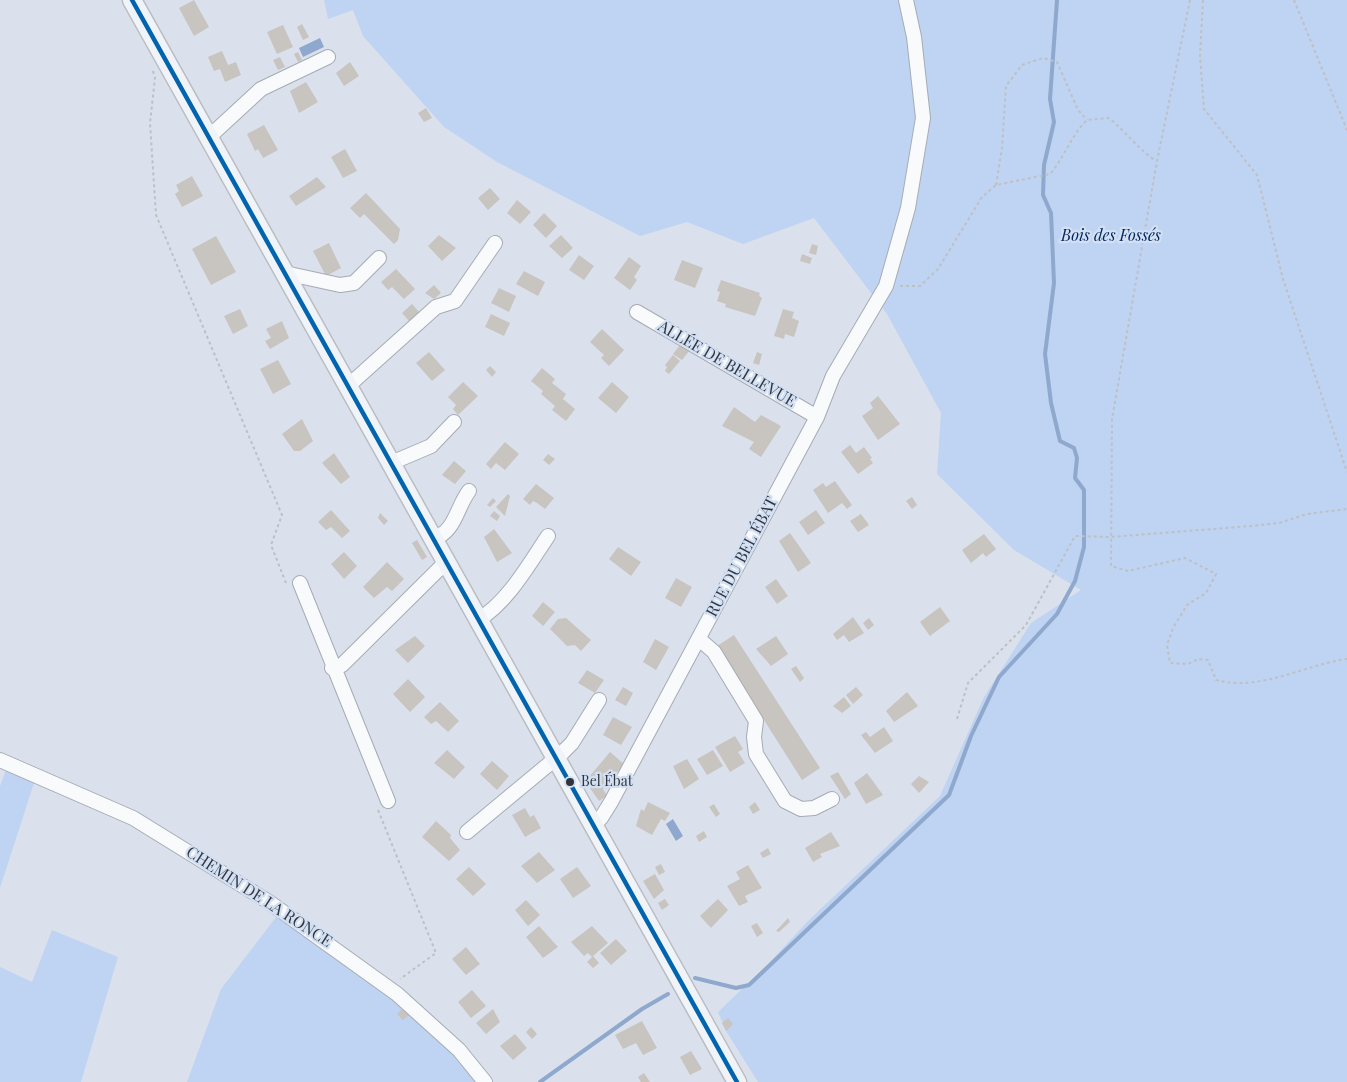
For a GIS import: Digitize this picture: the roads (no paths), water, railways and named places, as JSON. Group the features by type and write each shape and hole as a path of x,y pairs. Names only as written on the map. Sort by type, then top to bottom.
{"main road":[{"path":"132,0 737,1082"}],"street":[{"name":"RUE DU BEL ÉBAT","path":"593,825 601,818 611,802 817,417 834,376 888,284 908,208 923,118 914,37 906,0"},
{"path":"209,137 261,89 328,57"},
{"path":"348,386 436,308 455,301 495,243"},
{"path":"285,273 340,285 354,283 379,258"},
{"name":"ALLÉE DE BELLEVUE","path":"637,312 817,417"},
{"path":"391,463 431,446 454,422"},
{"path":"433,539 450,527 469,491"},
{"path":"478,620 488,614 502,598 548,536"},
{"path":"332,668 342,665 446,562"},
{"path":"294,586 332,668 383,805"},
{"path":"699,639 714,652 756,721 756,754 785,801 801,809 814,808 832,799"},
{"path":"467,832 556,759 572,743 599,700"},
{"name":"CHEMIN DE LA RONCE","path":"0,760 133,818 289,915 388,987 459,1050 485,1082"}],"waterway":[{"path":"695,978 736,988 749,985 949,795 971,736 999,677 1057,614 1075,581 1084,547 1084,490 1075,478 1077,458 1074,448 1060,441 1051,403 1045,354 1054,283 1051,213 1043,195 1044,165 1054,122 1050,99 1057,0"},
{"path":"540,1082 642,1009 668,994"}],"place":[{"name":"Bel Ébat","path":"570,782"}],"park label":[{"name":"Bois des Fossés","path":"1111,236"}]}
